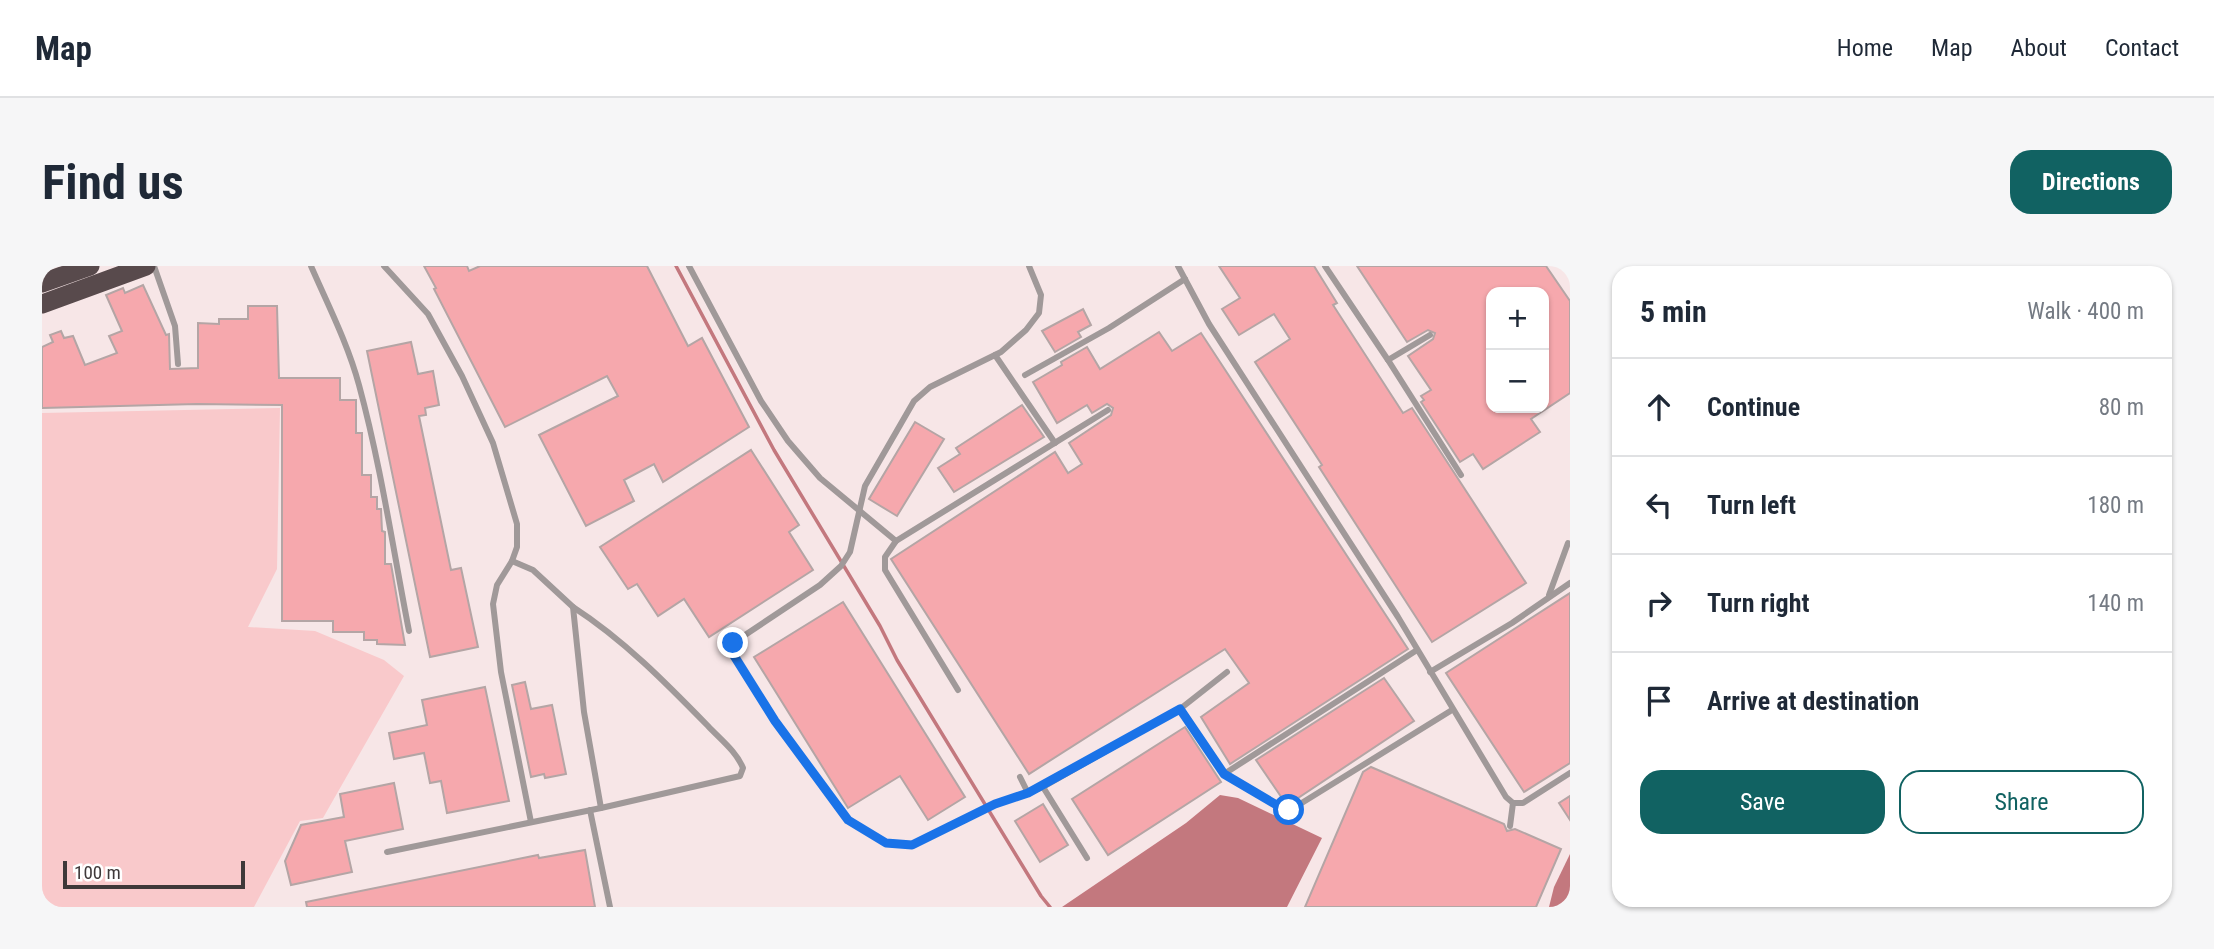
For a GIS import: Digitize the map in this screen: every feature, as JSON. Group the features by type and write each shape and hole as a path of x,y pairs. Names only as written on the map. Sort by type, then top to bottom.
{"highway":[{"path":"42,282 90,266"},
{"path":"42,304 109,272 146,266"}],"lane":[{"path":"154,266 175,326 178,364"},
{"path":"312,266 358,383 379,470 409,631"},
{"path":"384,266 428,314 462,376 494,443 517,524 517,547 497,585 494,617 531,822"},
{"path":"689,266 761,401 788,441 820,478 896,541"},
{"path":"1029,266 1041,295 1039,313 1026,330 995,355 930,387 914,401 865,486 850,552 841,566 820,584 733,643 733,654 775,721 848,820 886,843 912,845 995,804 1043,787 1180,709 1227,672"},
{"path":"1178,266 1209,324 1417,650 1506,797 1513,803 1523,803 1570,774"},
{"path":"1325,266 1461,475"},
{"path":"1025,375 1109,328 1185,279"},
{"path":"1388,360 1430,335"},
{"path":"995,355 1055,443"},
{"path":"958,690 885,570 885,557 896,541 1108,410"},
{"path":"1549,597 1567,543"},
{"path":"387,852 740,776 743,768 736,755 634,653 573,607 533,570 512,561"},
{"path":"1430,672 1512,623 1570,583"},
{"path":"573,607 584,712 601,808"},
{"path":"1224,774 1417,650"},
{"path":"1180,709 1224,774 1285,810 1452,710"},
{"path":"1020,778 1028,793"},
{"path":"1043,787 1087,858"},
{"path":"1510,827 1513,803"},
{"path":"590,810 610,907"}],"shaded area":[{"path":"280,408 277,569 248,627 315,631 384,660 404,676 323,818 300,821 254,907 42,907 42,413"},
{"path":"1220,795 1238,798 1322,838 1287,907 1062,907 1186,823"},
{"path":"1570,854 1570,907 1549,907 1554,887"}],"building":[{"path":"424,266 467,266 469,271 480,266 647,266 688,346 702,338 749,427 663,482 654,464 624,480 634,501 586,526 539,435 618,396 607,376 505,427"},
{"path":"1219,266 1314,266 1337,303 1333,305 1403,413 1412,408 1526,583 1432,642 1255,362 1290,339 1274,314 1239,335 1222,309 1240,298"},
{"path":"1357,266 1546,266 1570,301 1570,393 1549,407 1549,287 1486,287 1486,413 1540,413 1531,419 1540,432 1483,469 1473,454 1460,462 1421,402 1424,400 1421,396 1431,390 1408,356 1433,339 1435,333 1428,330 1407,342"},
{"path":"143,285 166,335 169,334 170,369 198,368 198,323 219,324 219,319 248,319 248,306 277,306 279,378 340,378 340,400 356,400 356,433 362,433 362,475 371,475 371,497 377,497 377,509 381,509 382,531 385,532 385,564 391,564 405,645 377,644 377,640 364,640 364,632 333,632 333,621 282,621 282,405 42,408 42,347 53,342 50,335 61,331 64,338 73,336 85,365 117,353 109,336 122,331 106,295 123,288 125,293"},
{"path":"1083,309 1091,325 1078,332 1081,337 1055,352 1042,331"},
{"path":"1159,332 1172,351 1201,333 1408,649 1230,764 1201,717 1249,683 1225,649 1029,774 891,559 1055,452 1068,473 1082,464 1069,443 1111,415 1113,408 1107,404 1092,413 1087,405 1057,423 1033,382 1087,347 1100,369"},
{"path":"411,342 418,374 433,371 439,405 425,408 426,415 419,416 451,570 461,568 478,647 430,657 367,351"},
{"path":"1022,405 1044,437 954,492 938,468 960,454 956,448"},
{"path":"915,422 944,439 897,516 869,499"},
{"path":"751,450 799,525 789,532 813,570 709,637 684,599 658,616 637,584 628,589 600,547"},
{"path":"1570,593 1570,763 1524,792 1446,673"},
{"path":"843,602 965,797 928,820 900,776 848,808 754,657"},
{"path":"1384,678 1414,721 1286,804 1256,760"},
{"path":"525,682 531,709 552,705 566,774 545,778 544,774 531,777 512,685"},
{"path":"485,687 509,801 447,813 441,781 430,783 424,753 394,759 389,733 427,725 422,700"},
{"path":"1185,727 1221,782 1108,855 1072,799"},
{"path":"1371,767 1504,824 1507,831 1515,829 1561,849 1536,907 1305,907 1363,772"},
{"path":"394,783 403,829 345,841 352,872 291,885 285,861 301,825 344,817 340,794"},
{"path":"1570,796 1570,820 1559,803"},
{"path":"1043,804 1068,845 1040,862 1015,821"},
{"path":"585,850 595,907 307,907 306,902 538,855 539,858"}],"waterway":[{"path":"676,266 774,450 880,626 897,660 1050,907"}],"route":[{"path":"733,643 733,654 775,721 848,820 886,843 912,845 995,804 1028,793 1180,709 1224,774 1289,810"}]}
